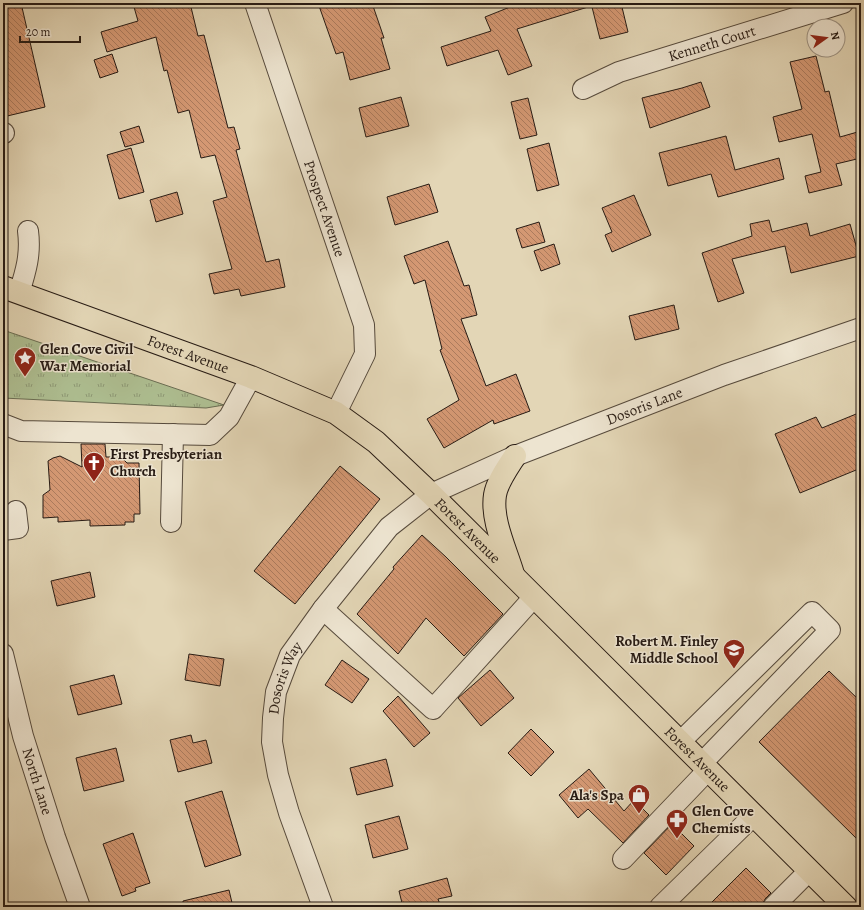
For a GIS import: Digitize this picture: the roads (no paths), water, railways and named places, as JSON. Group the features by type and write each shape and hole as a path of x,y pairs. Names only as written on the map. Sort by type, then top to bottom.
{"main road":[{"name":"Forest Avenue","path":"11,290 251,377 336,413 376,442 431,494 846,907"},
{"path":"514,577 495,516 495,494 505,472 516,456"}],"street":[{"name":"Prospect Avenue","path":"255,3 364,325 365,354 336,413"},
{"name":"Kenneth Court","path":"583,89 619,72 843,3"},
{"path":"11,290 28,260 30,245 28,231"},
{"name":"Dosoris Lane","path":"431,494 516,456 724,375 861,328"},
{"path":"3,424 21,431 210,435 229,417 251,377"},
{"path":"171,522 173,434"},
{"name":"Dosoris Way","path":"323,907 289,813 278,775 272,742 276,692 290,655 323,609 388,527 431,494"},
{"path":"3,530 18,528 16,511"},
{"path":"323,609 433,709 534,597"},
{"path":"623,859 830,630 812,612 680,742"},
{"name":"North Lane","path":"3,654 23,736 55,837 80,907"},
{"path":"660,907 754,815"},
{"path":"773,907 809,871"}],"place":[{"name":"Glen Cove Civil War Memorial","path":"25,378"},
{"name":"First Presbyterian Church","path":"94,482"},
{"name":"Robert M. Finley Middle School","path":"734,670"},
{"name":"Ala's Spa","path":"639,814"},
{"name":"Glen Cove Chemists","path":"677,840"}]}
